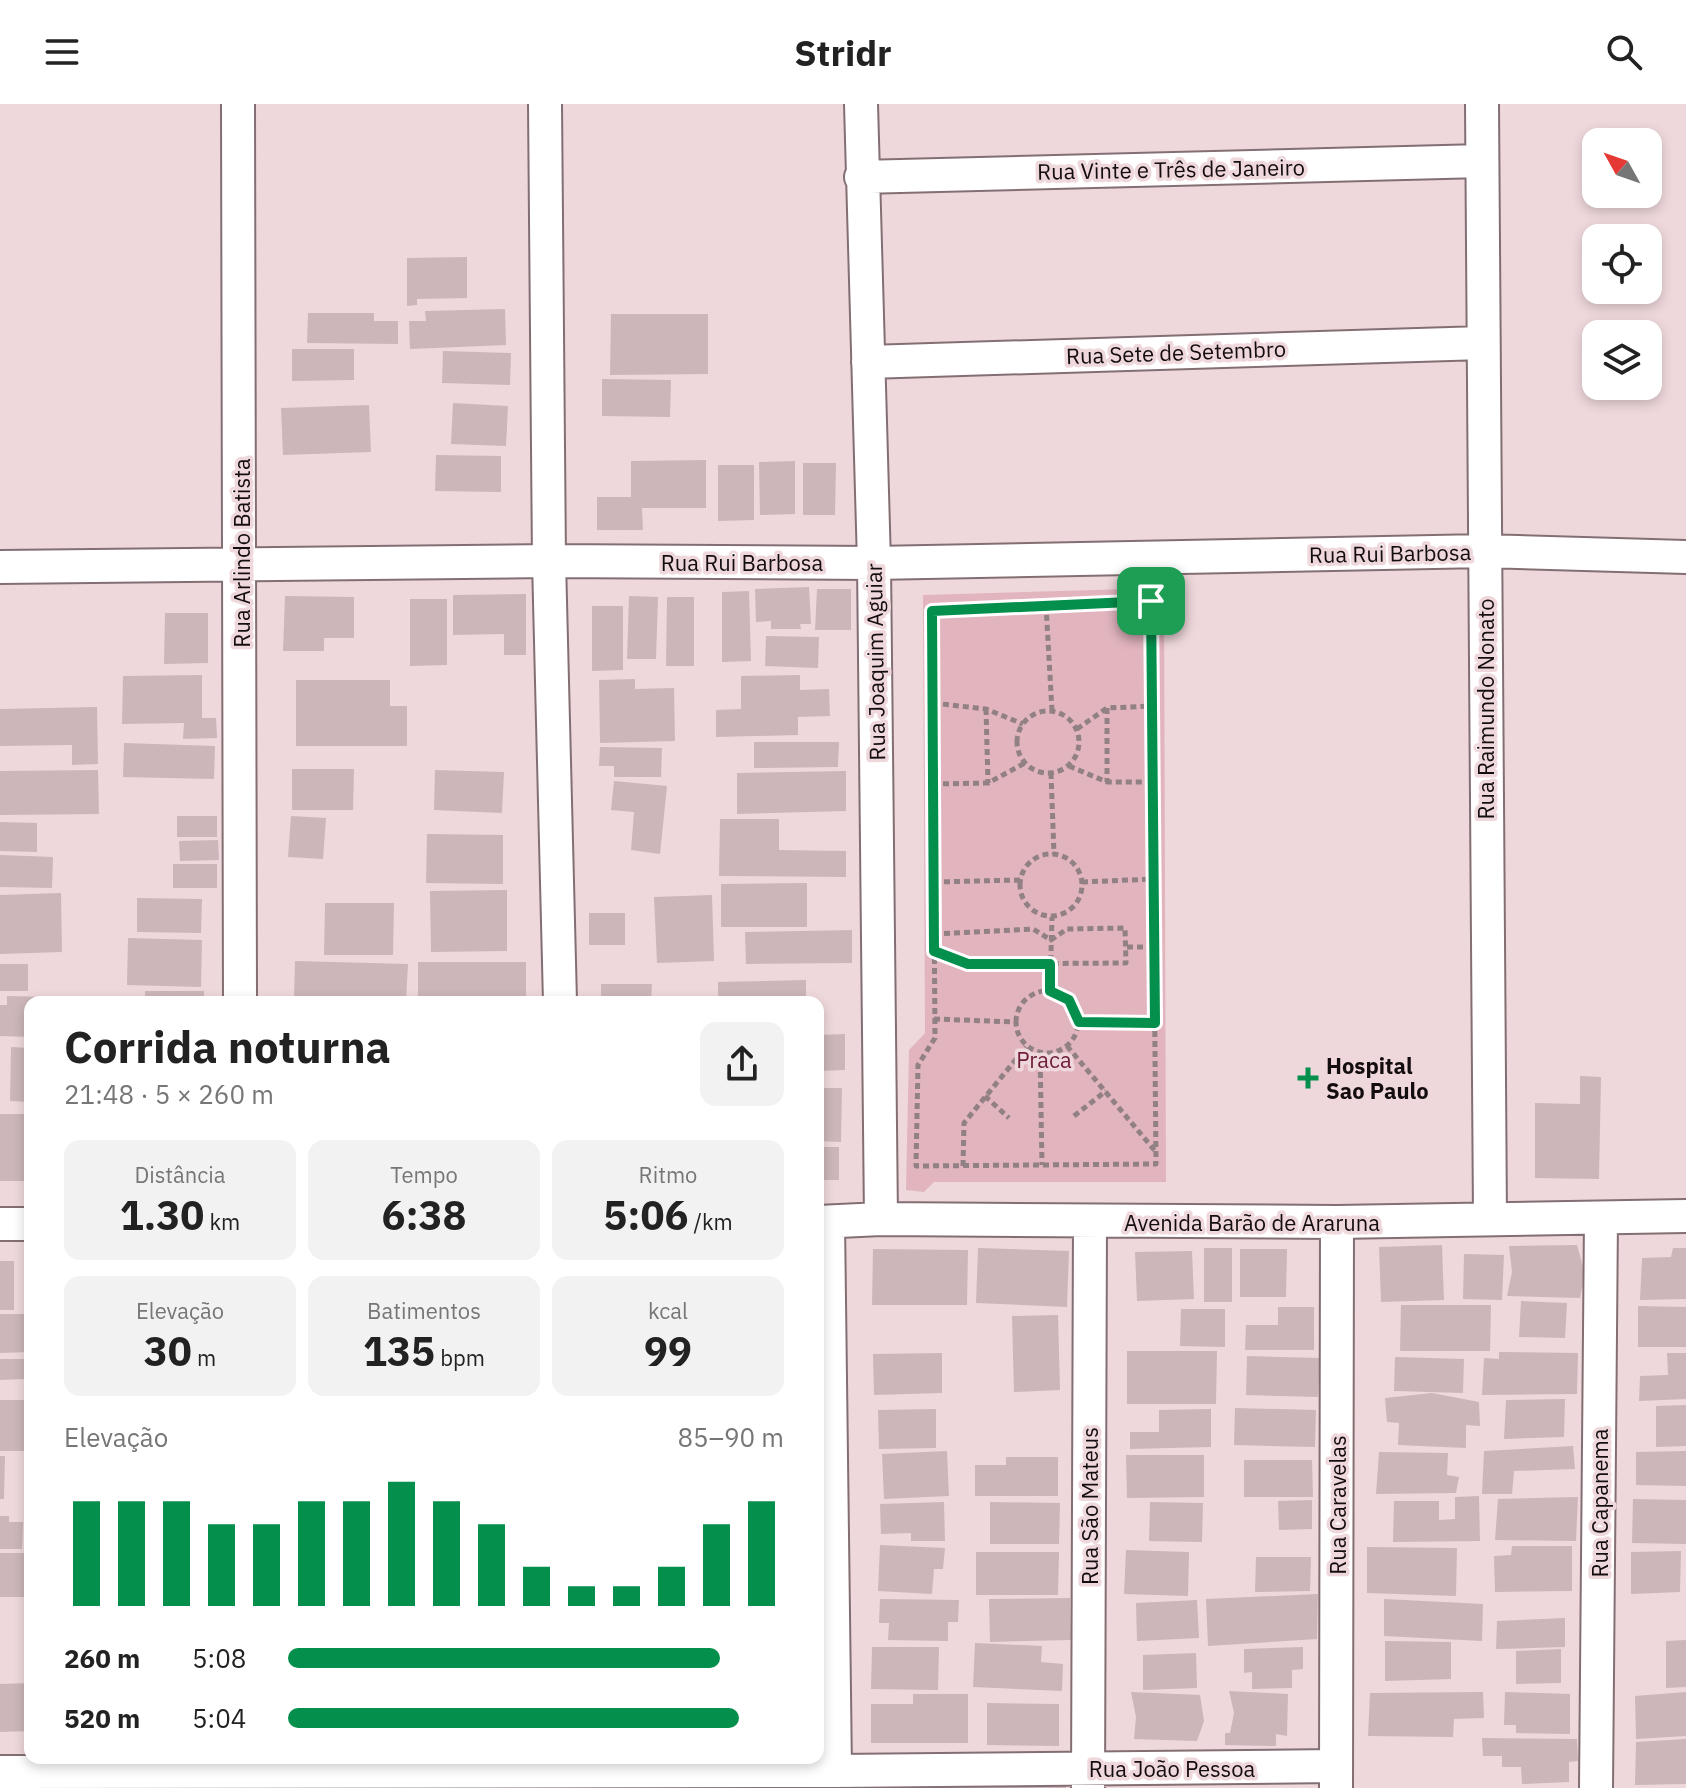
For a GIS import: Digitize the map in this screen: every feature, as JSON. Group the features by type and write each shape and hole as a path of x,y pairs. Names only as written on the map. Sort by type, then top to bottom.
{"street":[{"name":"Rua Arlindo Batista","path":"238,104 240,996"},
{"path":"545,104 549,561 560,996"},
{"name":"Rua Joaquim Aguiar","path":"861,104 874,563 881,1219"},
{"name":"Rua Raimundo Nonato","path":"1482,104 1490,1218"},
{"name":"Rua Vinte e Três de Janeiro","path":"861,177 1482,161"},
{"name":"Rua Sete de Setembro","path":"868,362 1483,343"},
{"name":"Rua Rui Barbosa","path":"0,567 549,561 874,563 1484,551 1686,557"},
{"name":"Avenida Barão de Araruna","path":"824,1222 881,1219 1090,1223 1337,1222 1686,1216"},
{"name":"Rua Capanema","path":"1596,1788 1601,1218"},
{"name":"Rua Caravelas","path":"1336,1777 1337,1222"},
{"name":"Rua São Mateus","path":"1088,1778 1090,1223"},
{"path":"0,1224 24,1224"},
{"path":"824,1268 835,1771"},
{"name":"Rua João Pessoa","path":"0,1772 835,1771 1088,1778 1336,1777"}],"path":[{"path":"1151,601 1156,1164 916,1166 918,1065 935,1038 933,703 932,611 1151,601"},
{"path":"1046,605 1052,711"},
{"path":"933,703 986,709 1023,724"},
{"path":"1077,729 1107,708 1152,706"},
{"path":"1107,708 1107,782"},
{"path":"986,709 988,783"},
{"path":"1052,711 1070,720 1077,729 1079,749 1069,766 1051,773 1032,769 1025,763 1017,745 1023,724 1041,712 1052,711"},
{"path":"933,784 988,783 1025,763"},
{"path":"1069,766 1107,782 1153,782"},
{"path":"1051,773 1054,854"},
{"path":"1054,854 1074,863 1082,882 1078,901 1072,908 1052,917 1027,905 1020,880 1033,859 1054,854"},
{"path":"1082,882 1153,879"},
{"path":"934,882 1020,880"},
{"path":"1050,991 1052,917"},
{"path":"934,951 968,964 1126,963 1125,928 1067,929 1051,940"},
{"path":"934,934 1033,929 1051,940"},
{"path":"1127,947 1154,947"},
{"path":"1050,991 1069,1000 1079,1022 1067,1046 1050,1053 1026,1047 1018,1034 1017,1022 1022,1004 1029,997 1050,991"},
{"path":"934,1019 1017,1022"},
{"path":"1079,1022 1155,1023"},
{"path":"1067,1046 1156,1152"},
{"path":"963,1166 964,1123 1026,1047"},
{"path":"1040,1052 1042,1165"},
{"path":"1074,1116 1106,1091"},
{"path":"985,1096 1009,1118"}],"green space":[{"name":"Praca","path":"1164,588 1166,1182 934,1182 924,1192 906,1190 909,1050 925,1033 923,595"}],"building":[{"path":"467,257 467,298 417,299 417,305 407,306 407,258"},
{"path":"505,309 506,345 410,349 409,321 426,321 425,311"},
{"path":"308,313 374,313 374,321 398,321 398,344 307,343"},
{"path":"611,314 708,314 708,374 610,375"},
{"path":"292,349 354,349 354,380 292,381"},
{"path":"443,351 511,353 510,385 442,383"},
{"path":"602,379 671,380 670,417 602,416"},
{"path":"453,403 508,406 506,446 451,444"},
{"path":"369,405 371,452 283,455 281,408"},
{"path":"436,455 501,456 501,492 435,491"},
{"path":"706,460 706,508 642,508 643,530 597,530 597,497 631,497 631,461"},
{"path":"795,461 795,514 760,515 759,462"},
{"path":"803,463 836,463 835,515 803,515"},
{"path":"718,465 754,465 754,520 718,521"},
{"path":"809,587 811,624 800,624 801,629 771,629 771,621 756,622 755,589"},
{"path":"817,589 851,589 851,630 815,630"},
{"path":"749,591 751,661 722,662 722,592"},
{"path":"526,594 526,655 504,655 504,634 453,635 453,595"},
{"path":"285,596 354,597 354,638 324,638 324,651 283,651"},
{"path":"629,596 658,597 656,659 627,659"},
{"path":"667,597 694,597 694,666 666,666"},
{"path":"410,599 447,599 447,665 410,666"},
{"path":"592,606 623,606 623,670 592,671"},
{"path":"165,613 208,613 208,663 164,664"},
{"path":"766,636 819,637 818,668 765,666"},
{"path":"202,675 202,718 216,718 217,738 183,739 184,723 122,724 123,676"},
{"path":"800,675 800,690 829,689 830,716 798,717 798,735 716,737 716,710 741,709 741,676"},
{"path":"635,679 635,689 674,688 675,741 600,743 599,680"},
{"path":"296,680 390,680 390,706 407,706 407,746 296,746"},
{"path":"97,707 98,764 72,765 72,745 0,746 0,709"},
{"path":"754,742 839,742 838,767 754,768"},
{"path":"124,743 215,746 214,779 123,777"},
{"path":"600,747 662,748 661,777 614,777 614,766 599,766"},
{"path":"292,769 354,769 353,810 292,810"},
{"path":"98,770 99,814 0,815 0,771"},
{"path":"435,770 504,772 502,813 434,810"},
{"path":"846,771 846,811 737,814 737,773"},
{"path":"614,781 667,786 660,854 631,850 634,812 611,810"},
{"path":"177,816 217,816 217,837 177,837"},
{"path":"291,816 326,818 323,859 288,857"},
{"path":"720,819 779,819 779,850 846,851 846,877 719,876"},
{"path":"0,822 37,823 37,852 0,851"},
{"path":"427,834 503,835 503,884 426,883"},
{"path":"218,840 219,860 180,861 179,841"},
{"path":"0,855 53,857 52,888 0,887"},
{"path":"173,864 217,864 217,888 173,888"},
{"path":"807,883 807,927 721,927 721,884"},
{"path":"507,890 507,951 431,952 430,891"},
{"path":"61,893 62,952 0,954 0,895"},
{"path":"712,895 714,961 657,963 654,897"},
{"path":"137,898 202,899 201,933 137,932"},
{"path":"325,903 394,903 393,955 324,955"},
{"path":"589,913 625,913 625,945 589,945"},
{"path":"852,930 852,963 746,964 745,932"},
{"path":"128,938 202,940 201,987 127,985"},
{"path":"295,961 408,964 406,996 294,996"},
{"path":"418,962 526,962 526,996 418,996"},
{"path":"0,964 28,964 28,991 0,991"},
{"path":"806,980 806,996 718,996 718,982"},
{"path":"601,984 652,984 651,996 601,996"},
{"path":"145,991 204,991 204,996 145,996"},
{"path":"7,996 24,996 24,1037 0,1036 0,1005 7,1005"},
{"path":"845,1034 845,1070 824,1071 824,1035"},
{"path":"11,1047 24,1048 24,1102 10,1101"},
{"path":"1580,1076 1601,1077 1599,1179 1535,1178 1535,1103 1580,1104"},
{"path":"824,1088 842,1088 841,1142 824,1141"},
{"path":"0,1114 24,1114 24,1181 0,1181"},
{"path":"824,1147 839,1147 839,1180 824,1180"},
{"path":"1442,1245 1444,1300 1381,1302 1379,1247"},
{"path":"1577,1245 1585,1274 1580,1298 1507,1296 1512,1272 1509,1246"},
{"path":"978,1248 1069,1251 1067,1307 976,1303"},
{"path":"1204,1248 1232,1248 1232,1302 1204,1302"},
{"path":"1673,1248 1686,1248 1686,1299 1640,1300 1642,1258 1671,1257"},
{"path":"873,1249 968,1250 967,1305 872,1305"},
{"path":"1240,1249 1287,1249 1286,1297 1240,1297"},
{"path":"1192,1251 1194,1299 1137,1301 1135,1252"},
{"path":"1464,1254 1504,1255 1502,1300 1463,1299"},
{"path":"0,1261 14,1261 14,1310 0,1310"},
{"path":"1521,1301 1567,1303 1565,1338 1519,1337"},
{"path":"1401,1305 1491,1305 1490,1351 1400,1351"},
{"path":"1638,1306 1686,1307 1686,1347 1638,1347"},
{"path":"1278,1307 1314,1307 1314,1350 1245,1350 1246,1325 1278,1325"},
{"path":"1181,1309 1225,1309 1225,1347 1180,1346"},
{"path":"0,1314 24,1314 24,1352 0,1353"},
{"path":"1058,1315 1060,1390 1014,1392 1012,1316"},
{"path":"1127,1351 1217,1351 1216,1404 1127,1404"},
{"path":"1499,1352 1578,1353 1577,1394 1482,1395 1484,1358 1499,1359"},
{"path":"942,1353 942,1393 874,1395 873,1354"},
{"path":"1667,1353 1686,1353 1686,1399 1639,1401 1640,1376 1668,1375"},
{"path":"1247,1356 1320,1358 1318,1397 1246,1395"},
{"path":"1395,1357 1464,1359 1463,1393 1394,1391"},
{"path":"0,1359 24,1359 24,1379 0,1380"},
{"path":"1432,1393 1479,1402 1480,1426 1466,1425 1466,1448 1398,1445 1399,1423 1387,1422 1385,1398"},
{"path":"1565,1399 1564,1437 1504,1439 1506,1400"},
{"path":"0,1400 24,1400 24,1451 0,1451"},
{"path":"1686,1405 1686,1446 1656,1447 1656,1406"},
{"path":"1235,1408 1316,1410 1315,1447 1234,1445"},
{"path":"936,1409 936,1448 879,1449 878,1410"},
{"path":"1211,1409 1211,1447 1130,1449 1130,1432 1159,1432 1159,1410"},
{"path":"1573,1446 1575,1469 1514,1471 1512,1494 1482,1494 1484,1451"},
{"path":"947,1451 949,1496 884,1499 882,1454"},
{"path":"1686,1451 1686,1486 1636,1485 1636,1452"},
{"path":"1379,1452 1448,1453 1447,1475 1459,1477 1456,1493 1376,1494"},
{"path":"1126,1455 1204,1455 1204,1497 1127,1498"},
{"path":"0,1456 5,1456 4,1499 0,1499"},
{"path":"1006,1457 1058,1457 1058,1496 975,1496 975,1465 1006,1465"},
{"path":"1244,1460 1312,1460 1313,1497 1244,1497"},
{"path":"1479,1496 1480,1541 1393,1542 1394,1501 1439,1501 1439,1520 1455,1519 1455,1497"},
{"path":"1578,1497 1576,1541 1495,1540 1498,1499"},
{"path":"1633,1499 1686,1500 1686,1544 1632,1543"},
{"path":"1312,1500 1312,1529 1279,1530 1278,1501"},
{"path":"944,1502 945,1541 911,1541 911,1533 881,1534 880,1504"},
{"path":"990,1502 1060,1503 1059,1544 990,1544"},
{"path":"1150,1502 1203,1503 1202,1542 1149,1541"},
{"path":"0,1516 9,1516 9,1522 23,1522 22,1549 0,1549"},
{"path":"880,1545 945,1548 943,1569 934,1569 932,1594 878,1591"},
{"path":"1512,1546 1572,1546 1572,1591 1495,1592 1494,1556 1511,1555"},
{"path":"1367,1547 1457,1548 1456,1596 1367,1593"},
{"path":"1126,1550 1189,1552 1188,1596 1124,1594"},
{"path":"1681,1551 1680,1592 1631,1594 1631,1552"},
{"path":"976,1552 1059,1552 1058,1595 976,1595"},
{"path":"0,1553 24,1553 24,1597 0,1597"},
{"path":"1256,1557 1311,1557 1310,1591 1255,1592"},
{"path":"1318,1594 1317,1639 1208,1646 1206,1599"},
{"path":"1070,1598 1071,1640 990,1642 989,1599"},
{"path":"880,1599 959,1600 958,1622 948,1622 948,1641 888,1640 889,1623 879,1623"},
{"path":"1384,1599 1483,1604 1482,1641 1384,1636"},
{"path":"1197,1600 1199,1638 1137,1641 1136,1603"},
{"path":"1565,1618 1565,1647 1496,1649 1497,1621"},
{"path":"1686,1640 1686,1687 1666,1688 1666,1641"},
{"path":"1385,1641 1451,1642 1451,1679 1385,1681"},
{"path":"975,1643 1042,1646 1041,1662 1063,1664 1062,1691 973,1687"},
{"path":"872,1647 939,1647 938,1690 871,1689"},
{"path":"1303,1647 1303,1669 1292,1670 1292,1688 1252,1689 1252,1672 1244,1673 1244,1649"},
{"path":"1561,1649 1561,1683 1516,1684 1516,1651"},
{"path":"1196,1653 1197,1688 1143,1690 1143,1655"},
{"path":"24,1683 24,1731 0,1732 0,1684"},
{"path":"1229,1691 1288,1694 1287,1736 1276,1734 1276,1746 1225,1745 1225,1733 1230,1733 1234,1713"},
{"path":"1131,1692 1200,1695 1204,1721 1197,1741 1134,1739 1136,1717"},
{"path":"1483,1692 1484,1718 1454,1719 1453,1737 1368,1736 1370,1693"},
{"path":"1505,1692 1570,1694 1570,1734 1516,1733 1516,1725 1504,1725"},
{"path":"1686,1692 1686,1736 1636,1739 1635,1696"},
{"path":"913,1694 968,1694 968,1743 871,1743 871,1704 913,1704"},
{"path":"987,1703 1059,1704 1059,1746 987,1745"},
{"path":"1482,1738 1577,1739 1578,1761 1569,1762 1569,1782 1522,1784 1521,1767 1502,1767 1502,1756 1483,1756"},
{"path":"1686,1739 1686,1784 1635,1785 1636,1742"},
{"path":"1066,1782 1066,1788 863,1788 863,1785"}],"place":[{"name":"Hospital Sao Paulo","path":"1308,1078"}],"route":[{"path":"1151,601 1155,1023 1079,1022 1069,1000 1050,991 1050,964 968,964 934,951 932,611 1151,601"}]}
